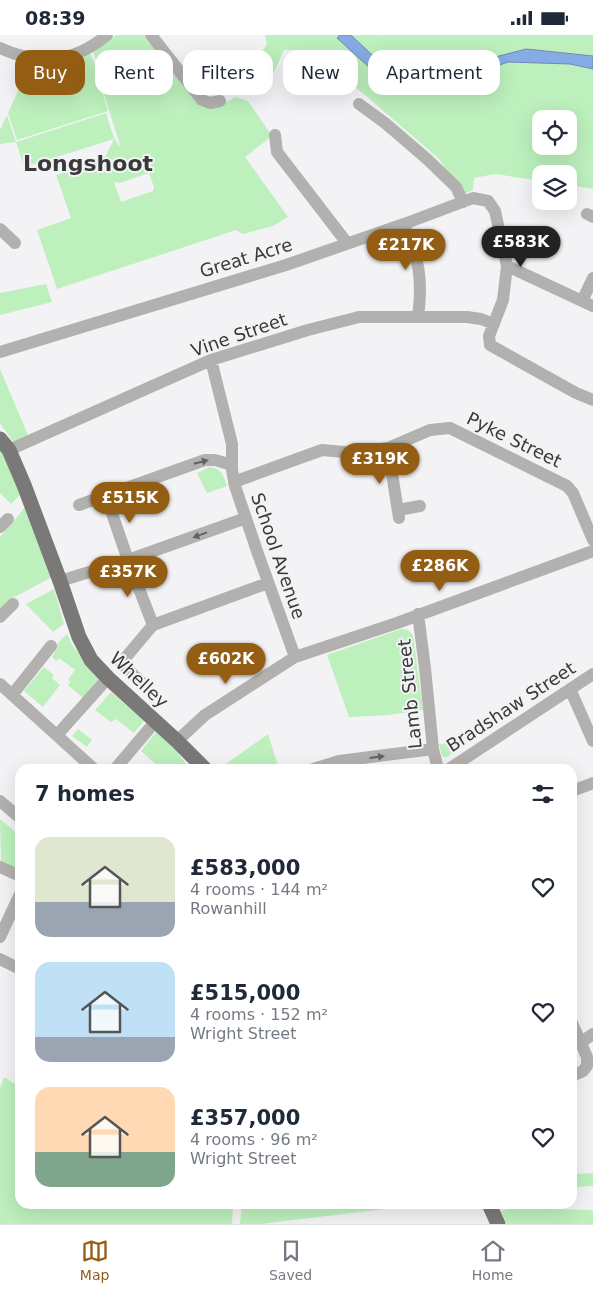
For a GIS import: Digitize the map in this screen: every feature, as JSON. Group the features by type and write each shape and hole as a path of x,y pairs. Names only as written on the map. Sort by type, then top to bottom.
{"main road":[{"name":"Whelley","path":"4,444 24,485 79,637 91,660 200,764"}],"street":[{"path":"0,48 32,59 58,58 89,48 107,35"},
{"path":"151,35 202,99 210,103 220,101"},
{"path":"359,104 385,123 434,166 456,187 463,202"},
{"path":"275,135 277,152 347,243"},
{"name":"Great Acre","path":"0,352 276,268 473,198 488,201 495,211 508,266"},
{"path":"404,224 420,270 418,317"},
{"path":"0,229 15,243"},
{"path":"593,278 588,303 508,266 503,300 490,336 490,345 593,401"},
{"name":"Vine Street","path":"4,444 212,361 308,330 359,317 467,317 481,319 494,324"},
{"name":"School Avenue","path":"212,361 232,444 234,483 295,657"},
{"name":"Pyke Street","path":"234,483 322,450 355,453 388,448 430,430 450,429 567,486 574,493 593,540"},
{"path":"388,448 399,514 420,506"},
{"path":"79,505 205,460 214,460 232,465"},
{"path":"106,496 153,625"},
{"path":"60,581 128,560 246,518"},
{"path":"178,741 205,715 295,657 593,551"},
{"path":"143,684 121,663 153,625 268,583"},
{"path":"0,617 13,604"},
{"name":"Lamb Street","path":"418,614 432,749 436,764"},
{"path":"12,695 51,646"},
{"name":"Bradshaw Street","path":"457,764 593,673"},
{"path":"57,735 108,678"},
{"path":"0,684 89,764"},
{"path":"570,689 593,741"},
{"path":"119,764 149,729"},
{"path":"329,764 339,761 432,749"},
{"path":"577,789 593,783"},
{"path":"0,801 15,814"},
{"path":"0,867 15,874"},
{"path":"0,937 15,905"},
{"path":"0,959 15,966"},
{"path":"580,1043 593,1033"},
{"path":"577,1036 590,1069 577,1074"}],"green space":[{"path":"116,35 144,35 148,42 158,50 96,50"},
{"path":"265,35 593,35 593,189 577,186 577,165 532,165 532,180 495,174 474,178 473,190 466,193 460,191 439,159 358,89 358,50 283,50 274,72 273,50 263,50 267,44"},
{"path":"89,51 95,65 95,95 103,95 108,111 17,140 8,113 16,95 85,95 85,52"},
{"path":"173,70 183,84 183,95 192,95 200,106 224,103 236,97 248,101 272,136 245,157 288,217 273,226 243,234 236,230 57,289 37,230 71,218 56,175 105,157 114,139 24,167 16,142 106,113 114,138 121,148 104,95 173,95","holes":["149,173 154,187 153,191 121,202 114,182 120,183"]},
{"path":"7,115 16,142 0,144 0,130"},
{"path":"46,284 52,302 0,315 0,293"},
{"path":"0,369 28,435 14,443 0,423"},
{"path":"0,448 21,494 11,504 0,493"},
{"path":"209,467 217,469 223,475 227,486 207,493 197,473"},
{"path":"27,505 54,576 11,599 0,610 0,537"},
{"path":"54,589 64,624 53,632 26,604"},
{"path":"401,629 408,630 413,635 423,710 388,715 349,717 327,655"},
{"path":"67,634 72,645 100,678 83,698 68,685 71,682 68,680 75,670 59,658 56,661 52,657 57,648 55,646"},
{"path":"44,667 54,675 52,678 60,685 43,707 24,691"},
{"path":"111,692 144,721 134,733 116,719 111,722 95,710"},
{"path":"78,729 92,740 87,747 72,736"},
{"path":"156,732 173,746 186,764 155,764 141,751"},
{"path":"268,734 277,764 226,764"},
{"path":"465,741 465,744 446,758 442,756 439,744"},
{"path":"0,819 15,832 15,868 1,862"},
{"path":"4,1077 15,1084 15,1209 233,1209 232,1224 0,1224 0,1088"},
{"path":"593,1173 593,1186 577,1187 577,1174"},
{"path":"242,1209 385,1209 261,1224 240,1224"},
{"path":"508,1209 593,1210 593,1224 507,1224 501,1211"}],"water":[{"path":"340,35 351,35 368,51 368,66 358,57 358,50 350,50 337,38"},
{"path":"526,49 593,56 593,69 570,64 508,62 500,65 500,56"}],"district":[{"name":"Longshoot","path":"88,163"}]}
